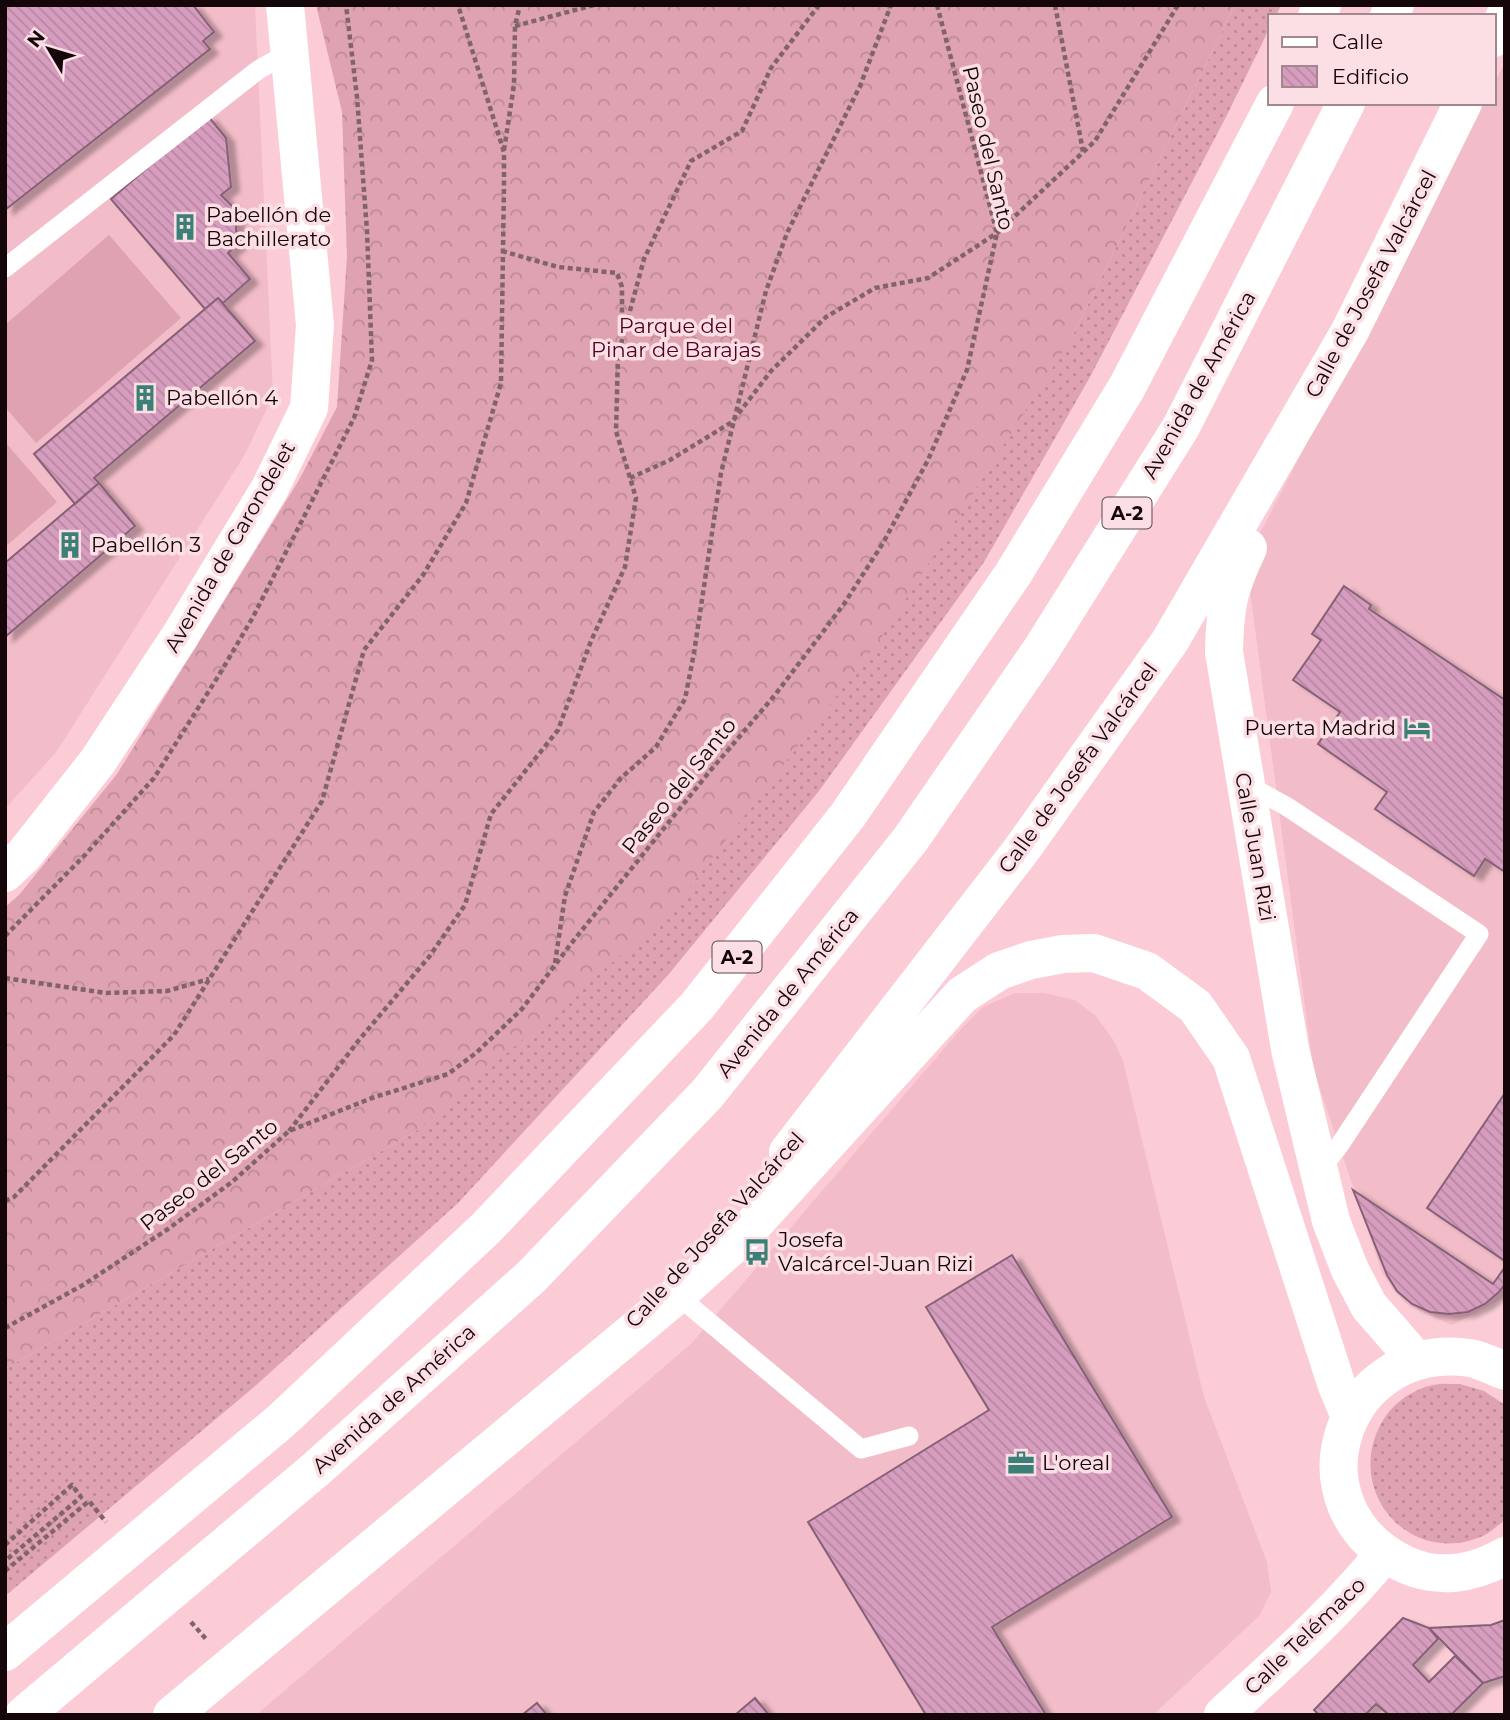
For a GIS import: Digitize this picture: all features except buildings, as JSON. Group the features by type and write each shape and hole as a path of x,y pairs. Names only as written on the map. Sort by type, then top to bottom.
{"main road":[{"name":"Avenida de Carondelet","path":"5,873 24,855 98,761 180,636 270,488 309,408 315,325 285,5"},
{"path":"1496,34 1505,16"},
{"name":"A-2","path":"5,1653 292,1411 486,1228 697,1006 848,815 1013,574 1127,387 1274,105"},
{"name":"Avenida de América","path":"24,1715 315,1470 531,1278 707,1094 911,840 1041,650 1181,427 1345,105"},
{"name":"Calle de Josefa Valcárcel","path":"592,1364 773,1170 1022,849 1170,641 1350,331 1463,105"},
{"name":"Calle Juan Rizi","path":"1350,331 1336,372 1313,424 1233,580 1225,610 1224,652 1290,1049 1331,1221 1350,1270 1370,1306 1416,1360"},
{"name":"Calle de Josefa Valcárcel","path":"172,1715 677,1295 742,1237 962,995 999,971 1031,960 1063,954 1094,953 1147,971 1195,1006 1231,1058 1349,1417"},
{"path":"1505,1371 1473,1358 1439,1356 1416,1360 1383,1377 1364,1395 1349,1417 1340,1446 1339,1477 1346,1507 1362,1533 1384,1554 1416,1569 1450,1574 1485,1567 1505,1556"},
{"name":"Calle Telémaco","path":"1223,1715 1318,1628 1384,1554"}],"lane":[{"path":"5,268 258,70 290,52"},
{"path":"1244,783 1286,806 1479,934 1339,1146 1318,1172"},
{"path":"677,1295 861,1449 909,1436"}],"path":[{"path":"458,5 503,152"},
{"path":"5,1201 13,1197 174,1035 322,801 364,650 423,575 466,503 501,383 503,152 514,85 515,26 520,5"},
{"path":"515,26 594,5"},
{"path":"289,1131 359,1040 429,957 466,905 491,814 558,730 591,641 625,567 636,498 616,431 618,355 644,259 691,161 741,131 771,68 819,5"},
{"path":"555,964 565,896 594,812 621,778 656,747 685,699 721,473 766,291 787,233 860,86 891,5"},
{"name":"Paseo del Santo","path":"5,1328 83,1285 168,1229 232,1182 289,1131 372,1098 448,1074 476,1053 522,1009 710,771 775,695 844,604 883,543 928,460 967,370 997,233 937,5"},
{"path":"1064,5 1056,8 1084,152"},
{"path":"630,478 670,460 732,422 771,371 826,317 875,288 928,278 997,233 1095,141 1178,5"},
{"path":"502,251 558,267 617,273 622,287 622,342"},
{"path":"5,978 106,993 167,991 210,978"},
{"path":"5,1545 72,1485 80,1497 5,1561"}],"shaded area":[{"path":"5,5 255,5 273,396 244,456 57,751 5,809"},
{"path":"1505,63 1505,1295 1452,1325 1409,1306 1394,1291 1382,1273 1313,1068 1246,560 1483,105 1496,105 1496,79"},
{"path":"1015,993 1044,993 1075,1000 1096,1016 1114,1041 1123,1061 1204,1397 1267,1562 1271,1592 1259,1616 1153,1715 256,1715 691,1344 960,1030 983,1007"}],"green space":[{"name":"Parque del Pinar de Barajas","path":"316,5 1235,5 1071,339 881,638 669,914 416,1131 5,1369 5,907 19,895 117,774 299,480 337,407 347,256 342,112"},
{"path":"1235,5 1281,5 1277,14 1268,14 1268,31 1227,115 1090,377 984,562 819,791 668,975 458,1203 254,1387 5,1596 5,1369 416,1131 1071,339"},
{"path":"109,235 181,318 36,443 5,407 5,325"},
{"path":"5,442 57,502 5,547"},
{"path":"1460,1384 1484,1391 1505,1405 1505,1520 1483,1536 1455,1543 1429,1541 1407,1531 1389,1515 1376,1494 1371,1469 1373,1443 1385,1417 1406,1396 1433,1385"}],"place":[{"name":"Pabellón de Bachillerato","path":"185,227"},
{"name":"Pabellón 4","path":"145,398"},
{"name":"Pabellón 3","path":"70,545"},
{"name":"Puerta Madrid","path":"1417,728"},
{"name":"Josefa Valcárcel-Juan Rizi","path":"757,1252"},
{"name":"L'oreal","path":"1021,1463"}]}
